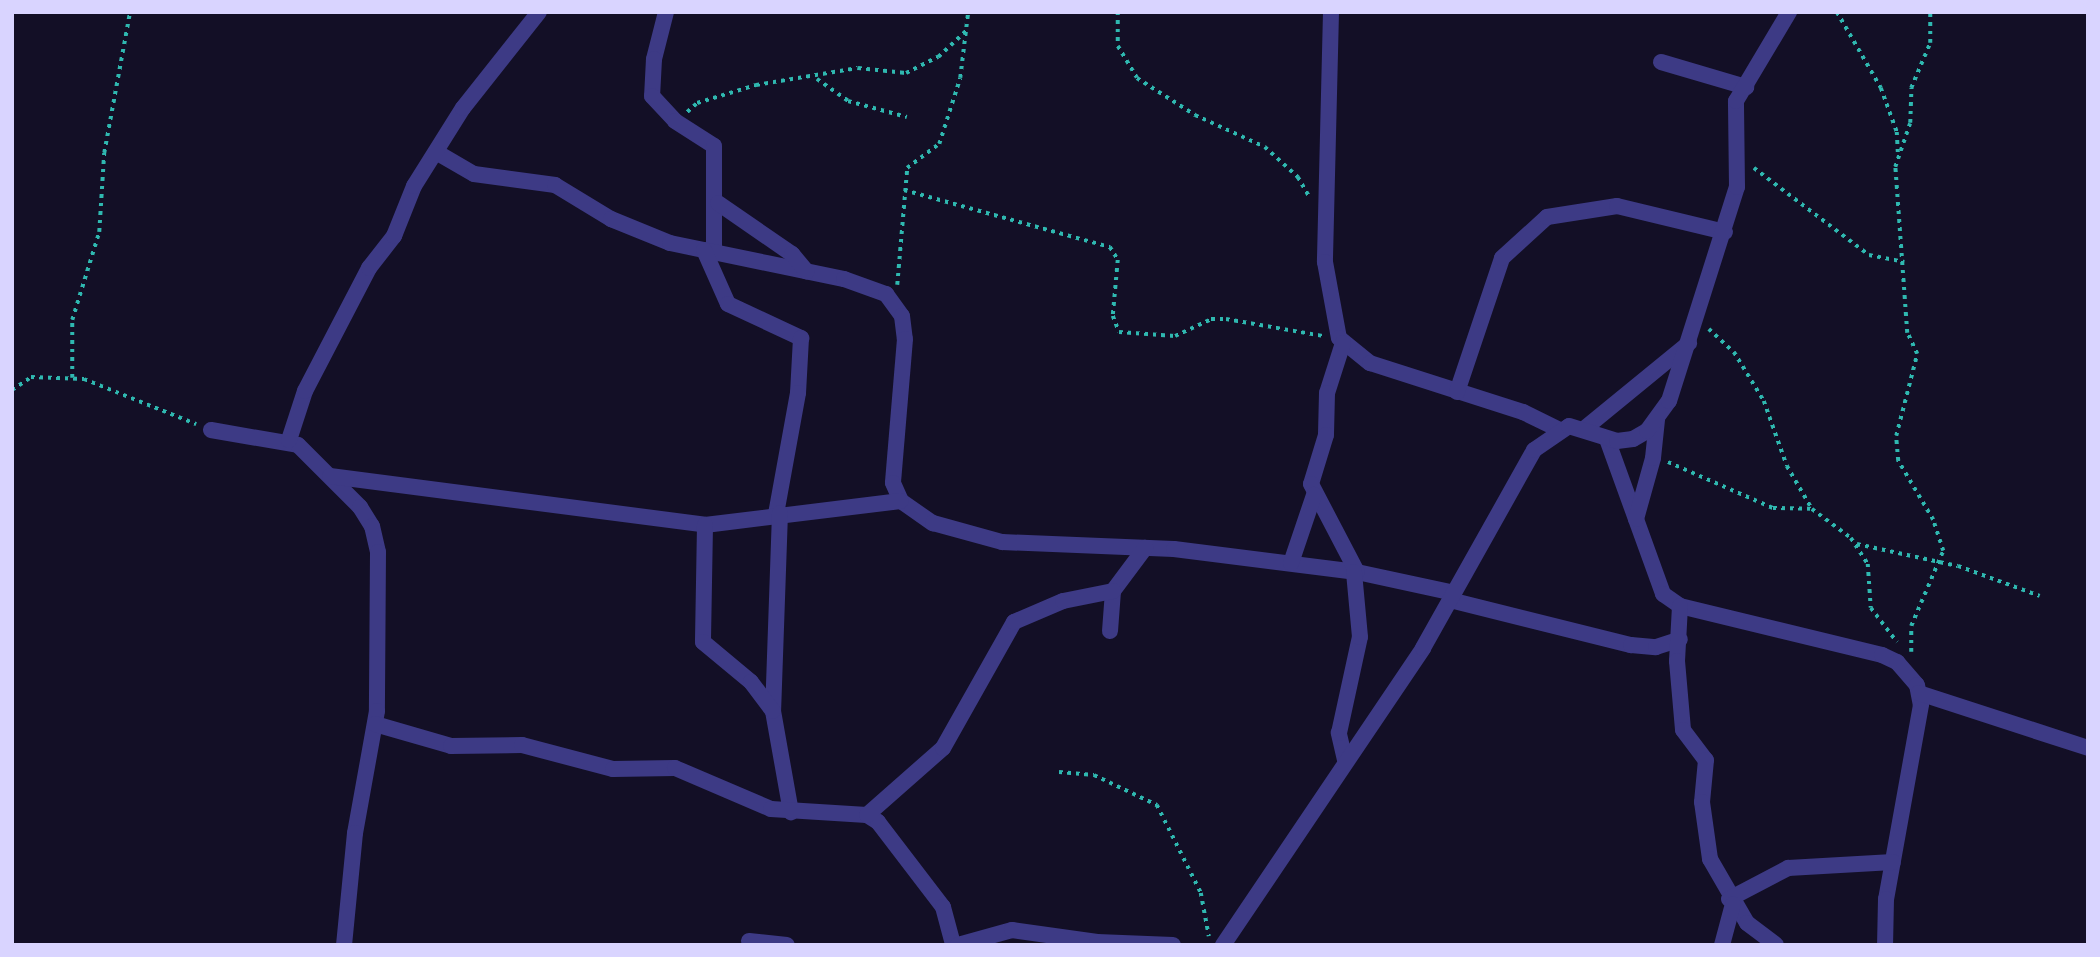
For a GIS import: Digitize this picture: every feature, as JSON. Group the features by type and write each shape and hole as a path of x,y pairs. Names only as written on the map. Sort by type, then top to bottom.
{"street":[{"path":"289,440 305,391 436,152 538,12"},
{"path":"666,12 651,80 652,96 675,121 714,146 718,203 709,251 728,304 795,331 801,338 798,393 778,514 774,711 791,812"},
{"path":"1331,12 1324,210 1331,314 1341,341 1370,363 1558,429 1584,429 1607,439 1633,439 1657,419"},
{"path":"1636,519 1653,458 1657,419 1691,341 1725,232 1739,154 1734,121 1745,87 1789,12"},
{"path":"1661,62 1745,87"},
{"path":"436,152 474,174 555,185 638,232 872,289 895,304 905,339 892,464 901,501"},
{"path":"718,203 792,254 807,272"},
{"path":"1457,392 1502,258 1547,217 1618,206 1725,232"},
{"path":"1341,341 1327,393 1326,435 1311,477 1314,495 1355,572 1360,637 1339,733 1345,760"},
{"path":"1584,429 1691,341"},
{"path":"1223,945 1452,596 1534,450 1558,429"},
{"path":"211,430 289,440 360,507 378,551 375,724 355,833 344,945"},
{"path":"1607,439 1656,582 1680,606 1882,655 1906,670 1919,693 1893,862 1885,945"},
{"path":"330,476 705,525 901,501 933,523 1002,542 1145,548 1355,572 1631,645 1656,647 1680,639"},
{"path":"1291,563 1314,495"},
{"path":"705,525 703,642 751,682 774,711"},
{"path":"1110,631 1113,591 1145,548"},
{"path":"867,815 943,748 1014,622 1063,601 1113,591"},
{"path":"1680,606 1683,730 1706,760 1702,802 1710,859 1731,901 1747,923 1776,945"},
{"path":"1919,693 2088,748"},
{"path":"375,724 451,746 522,745 613,769 687,771 720,790 791,812 867,815 878,822 943,908 955,945 1012,930 1097,942 1173,945"},
{"path":"1722,945 1731,901 1788,868 1893,862"},
{"path":"749,941 787,945"}],"path":[{"path":"72,378 72,320 99,232 104,153 130,12"},
{"path":"895,304 904,190 910,161 939,144 960,78 968,12"},
{"path":"1118,12 1118,46 1137,78 1195,116 1265,147 1324,210"},
{"path":"1699,317 1734,352 1764,401 1787,466 1812,509 1855,543 1868,564 1871,608 1911,661 1911,626 1942,563 1933,520 1898,461 1896,436 1917,354 1908,336 1895,179 1897,132 1881,88 1837,12"},
{"path":"1898,156 1910,123 1911,88 1930,43 1930,12"},
{"path":"675,121 698,103 722,94 816,79 858,68 906,73 938,57 966,31"},
{"path":"816,79 848,101 907,117"},
{"path":"1739,154 1870,255 1903,262"},
{"path":"904,190 1110,247 1118,260 1113,316 1119,332 1175,336 1211,319 1226,319 1341,341"},
{"path":"12,390 31,377 72,378 113,387 211,430"},
{"path":"1653,458 1681,465 1773,508 1812,509"},
{"path":"1855,543 1942,563 2040,596"},
{"path":"1059,772 1094,775 1157,805 1201,893 1210,945"}]}
